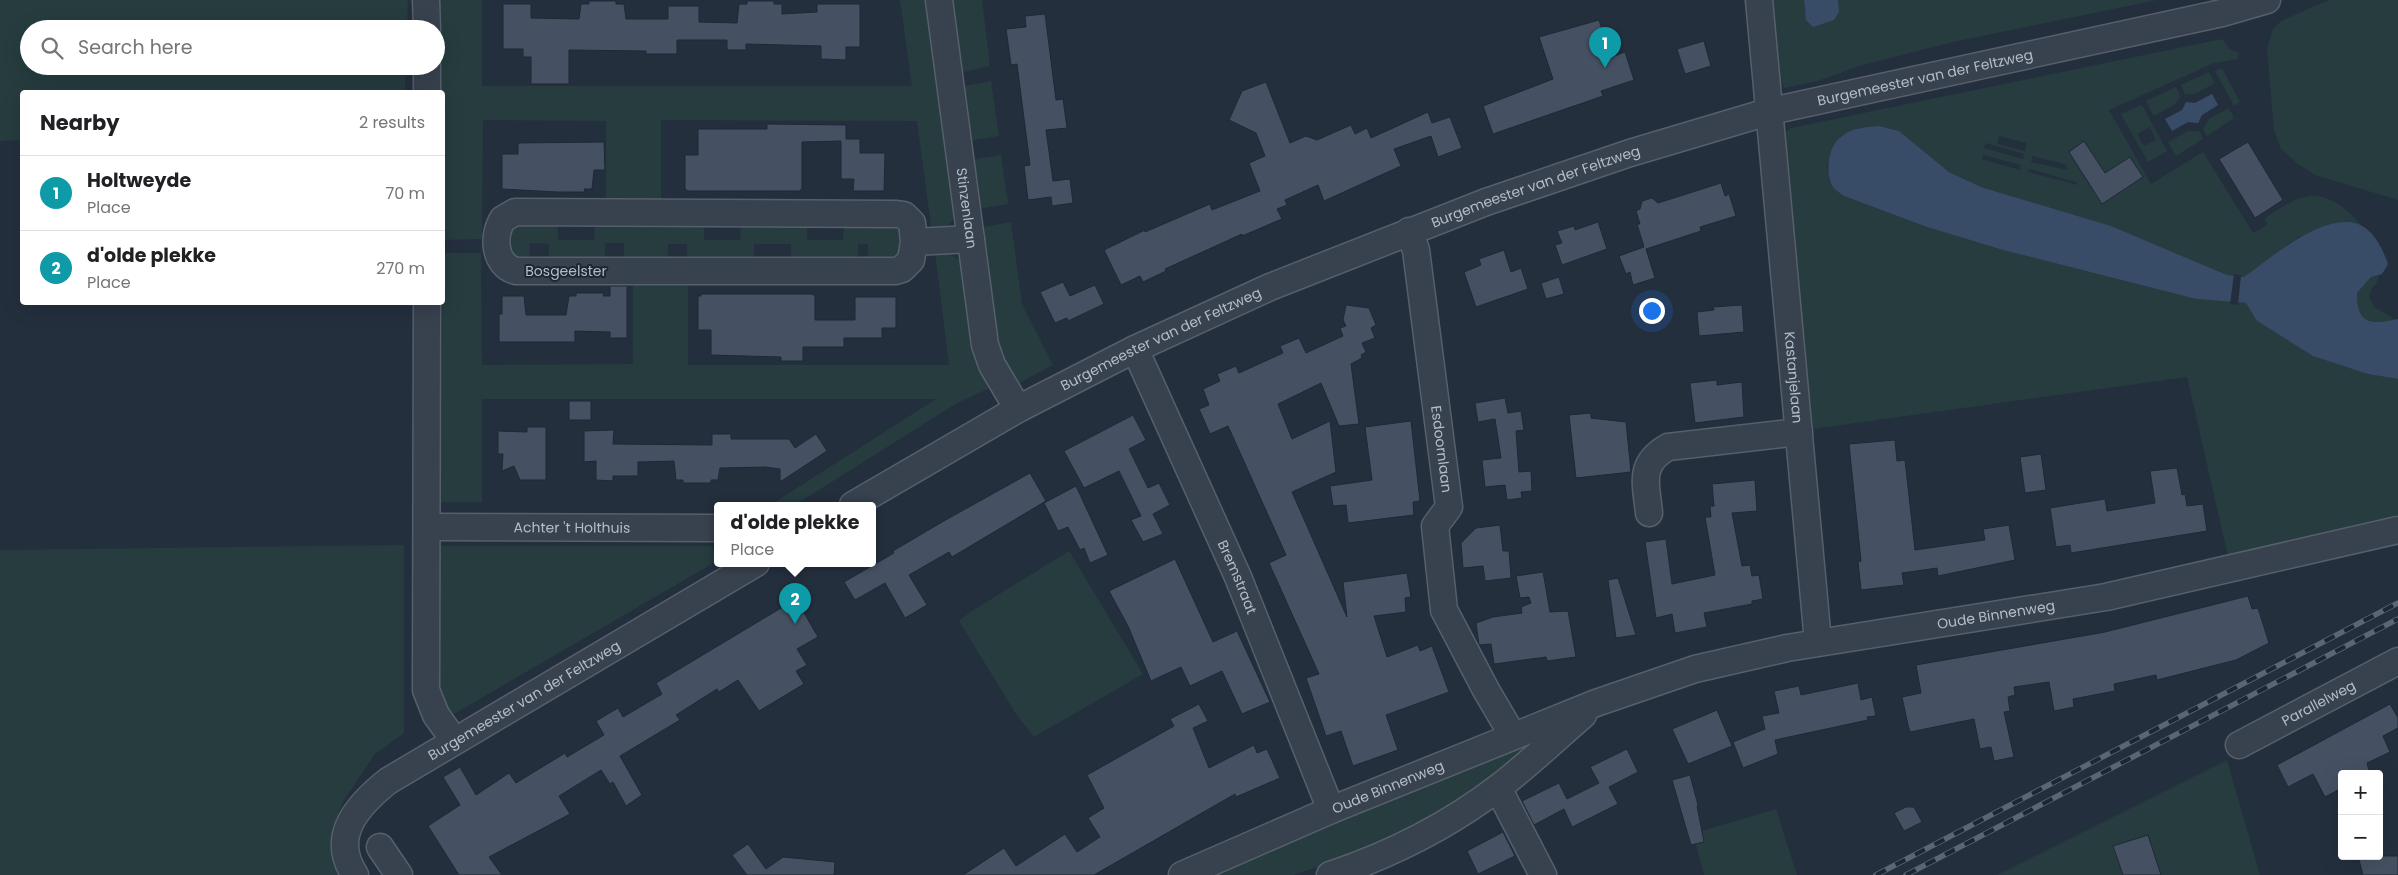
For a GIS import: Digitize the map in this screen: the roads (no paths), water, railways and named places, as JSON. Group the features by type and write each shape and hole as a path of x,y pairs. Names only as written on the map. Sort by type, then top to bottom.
{"street":[{"path":"426,0 426,20"},
{"name":"Stinzenlaan","path":"939,0 988,354 998,376 1018,409"},
{"name":"Kastanjelaan","path":"1759,0 1771,111 1818,642"},
{"name":"Burgemeester van der Feltzweg","path":"858,502 1018,409 1135,349 1270,287 1486,202 1630,153 1771,111 2222,14 2267,0"},
{"path":"427,75 427,90"},
{"name":"Bosgeelster","path":"515,212 897,214 904,216 912,223 914,242 911,260 907,265 895,271 516,271 508,269 499,259 497,232 503,218 515,212"},
{"name":"Esdoornlaan","path":"1409,232 1416,250 1449,507 1435,526 1444,610 1486,690 1514,736"},
{"path":"914,242 971,239"},
{"path":"427,305 426,690 436,715 454,740"},
{"name":"Bremstraat","path":"1135,349 1238,577 1331,810"},
{"path":"1649,513 1645,474 1650,462 1657,453 1668,446 1799,432"},
{"name":"Achter 't Holthuis","path":"426,527 714,528"},
{"name":"Oude Binnenweg","path":"1182,875 1331,810 1596,703 1702,667 1818,642 2106,597 2398,530"},
{"name":"Burgemeester van der Feltzweg","path":"355,875 348,860 346,838 352,816 359,807 394,777 745,567"},
{"name":"Parallelweg","path":"2239,746 2398,661"},
{"name":"Oude Binnenweg","path":"1330,875 1371,860 1415,840 1458,816 1498,788 1596,703"},
{"path":"1498,788 1542,875"},
{"path":"380,847 399,875"}],"water":[{"path":"1804,0 1838,0 1839,12 1834,20 1813,27 1806,20"},
{"path":"2212,94 2218,105 2202,115 2198,123 2188,122 2172,131 2165,119 2182,110 2186,102 2195,103"},
{"path":"1879,126 1899,131 1949,172 1981,187 2111,226 2227,275 2244,277 2304,235 2322,227 2339,222 2355,223 2372,234 2388,264 2382,274 2371,277 2357,293 2360,311 2367,320 2380,322 2398,319 2398,379 2368,374 2313,356 2256,320 2246,303 2196,299 2003,250 1927,227 1844,196 1833,187 1829,177 1829,157 1834,145 1842,136 1850,131 1864,127"}],"railway":[{"path":"1876,875 2398,603"},
{"path":"1906,875 2398,619"}],"place":[{"name":"Holtweyde","path":"1605,68"},
{"name":"d'olde plekke","path":"795,624"}]}
